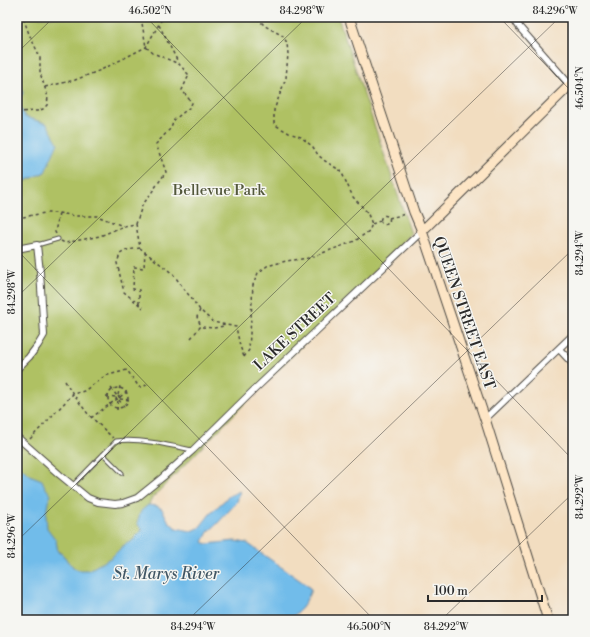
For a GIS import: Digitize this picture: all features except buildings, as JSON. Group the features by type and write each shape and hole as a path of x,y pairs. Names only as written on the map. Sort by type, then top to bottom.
{"main road":[{"name":"QUEEN STREET EAST","path":"349,17 485,419 548,620"},
{"name":"LAKE STREET","path":"422,232 571,84"}],"street":[{"path":"513,17 520,28 571,84"},
{"name":"LAKE STREET","path":"17,437 88,498 98,502 115,504 137,498 194,450 256,388 422,232"},
{"path":"17,249 37,245 44,335 29,357 17,370"},
{"path":"485,419 573,335"},
{"path":"559,349 573,364"}],"lane":[{"path":"37,245 58,240"},
{"path":"73,485 116,441 126,439 167,444 194,450"},
{"path":"103,454 122,473"}],"path":[{"path":"17,112 37,111 43,109 47,105 48,97 40,73 40,57 22,17"},
{"path":"141,17 146,47 153,53 180,64"},
{"path":"45,88 75,80 146,47 163,17"},
{"path":"256,17 265,26 283,36 287,43 288,54 286,78 274,110 274,123 289,133 301,138 313,147 318,155 325,161 341,171 353,197 367,212 372,224"},
{"path":"159,25 180,64 189,75 182,90 192,103 174,120 171,128 156,144 166,172 142,206 136,224 140,248 173,274 200,310 213,322 236,327 244,357 249,350 253,285 258,273 267,266 286,261 309,258 355,241 369,231 372,224 380,220 383,216 389,218 414,212"},
{"path":"17,218 45,213 59,213 75,216 97,216 124,226"},
{"path":"59,213 55,232 58,240 65,243 100,236 124,226 136,224"},
{"path":"380,220 383,224 386,224 388,223 389,218"},
{"path":"140,248 127,250 120,254 117,263 124,292 143,308"},
{"path":"139,304 139,290 132,289 134,267 144,268 144,252"},
{"path":"200,310 197,317 201,326"},
{"path":"201,326 214,328 225,325"},
{"path":"191,338 201,326"},
{"path":"25,444 73,394 84,391 105,376 127,370 139,387 143,387 148,384"},
{"path":"65,381 80,405 91,418 116,441"},
{"path":"117,409 120,387"},
{"path":"107,396 112,389 115,388 120,387 127,391 129,400 127,404 124,407 117,409"},
{"path":"112,389 124,407"},
{"path":"91,418 127,391"},
{"path":"107,396 129,400"},
{"path":"107,396 110,404 117,409"}],"green space":[{"name":"Bellevue Park","path":"17,17 338,17 411,234 152,498 147,508 164,529 95,576 74,568 53,545 17,483 17,185 45,172 47,124 25,117 17,99"}],"water":[{"path":"17,68 23,93 18,102 25,117 47,124 58,143 45,172 17,185 18,117"},
{"name":"St. Marys River","path":"17,465 32,476 42,480 51,495 48,502 46,515 47,528 56,540 58,552 78,570 89,570 112,557 124,545 132,541 142,530 137,523 141,511 148,505 157,506 162,509 169,522 176,528 191,531 199,528 210,514 229,496 240,491 237,502 208,532 203,542 207,544 235,541 247,543 308,586 311,590 302,608 289,620 17,620"}]}
